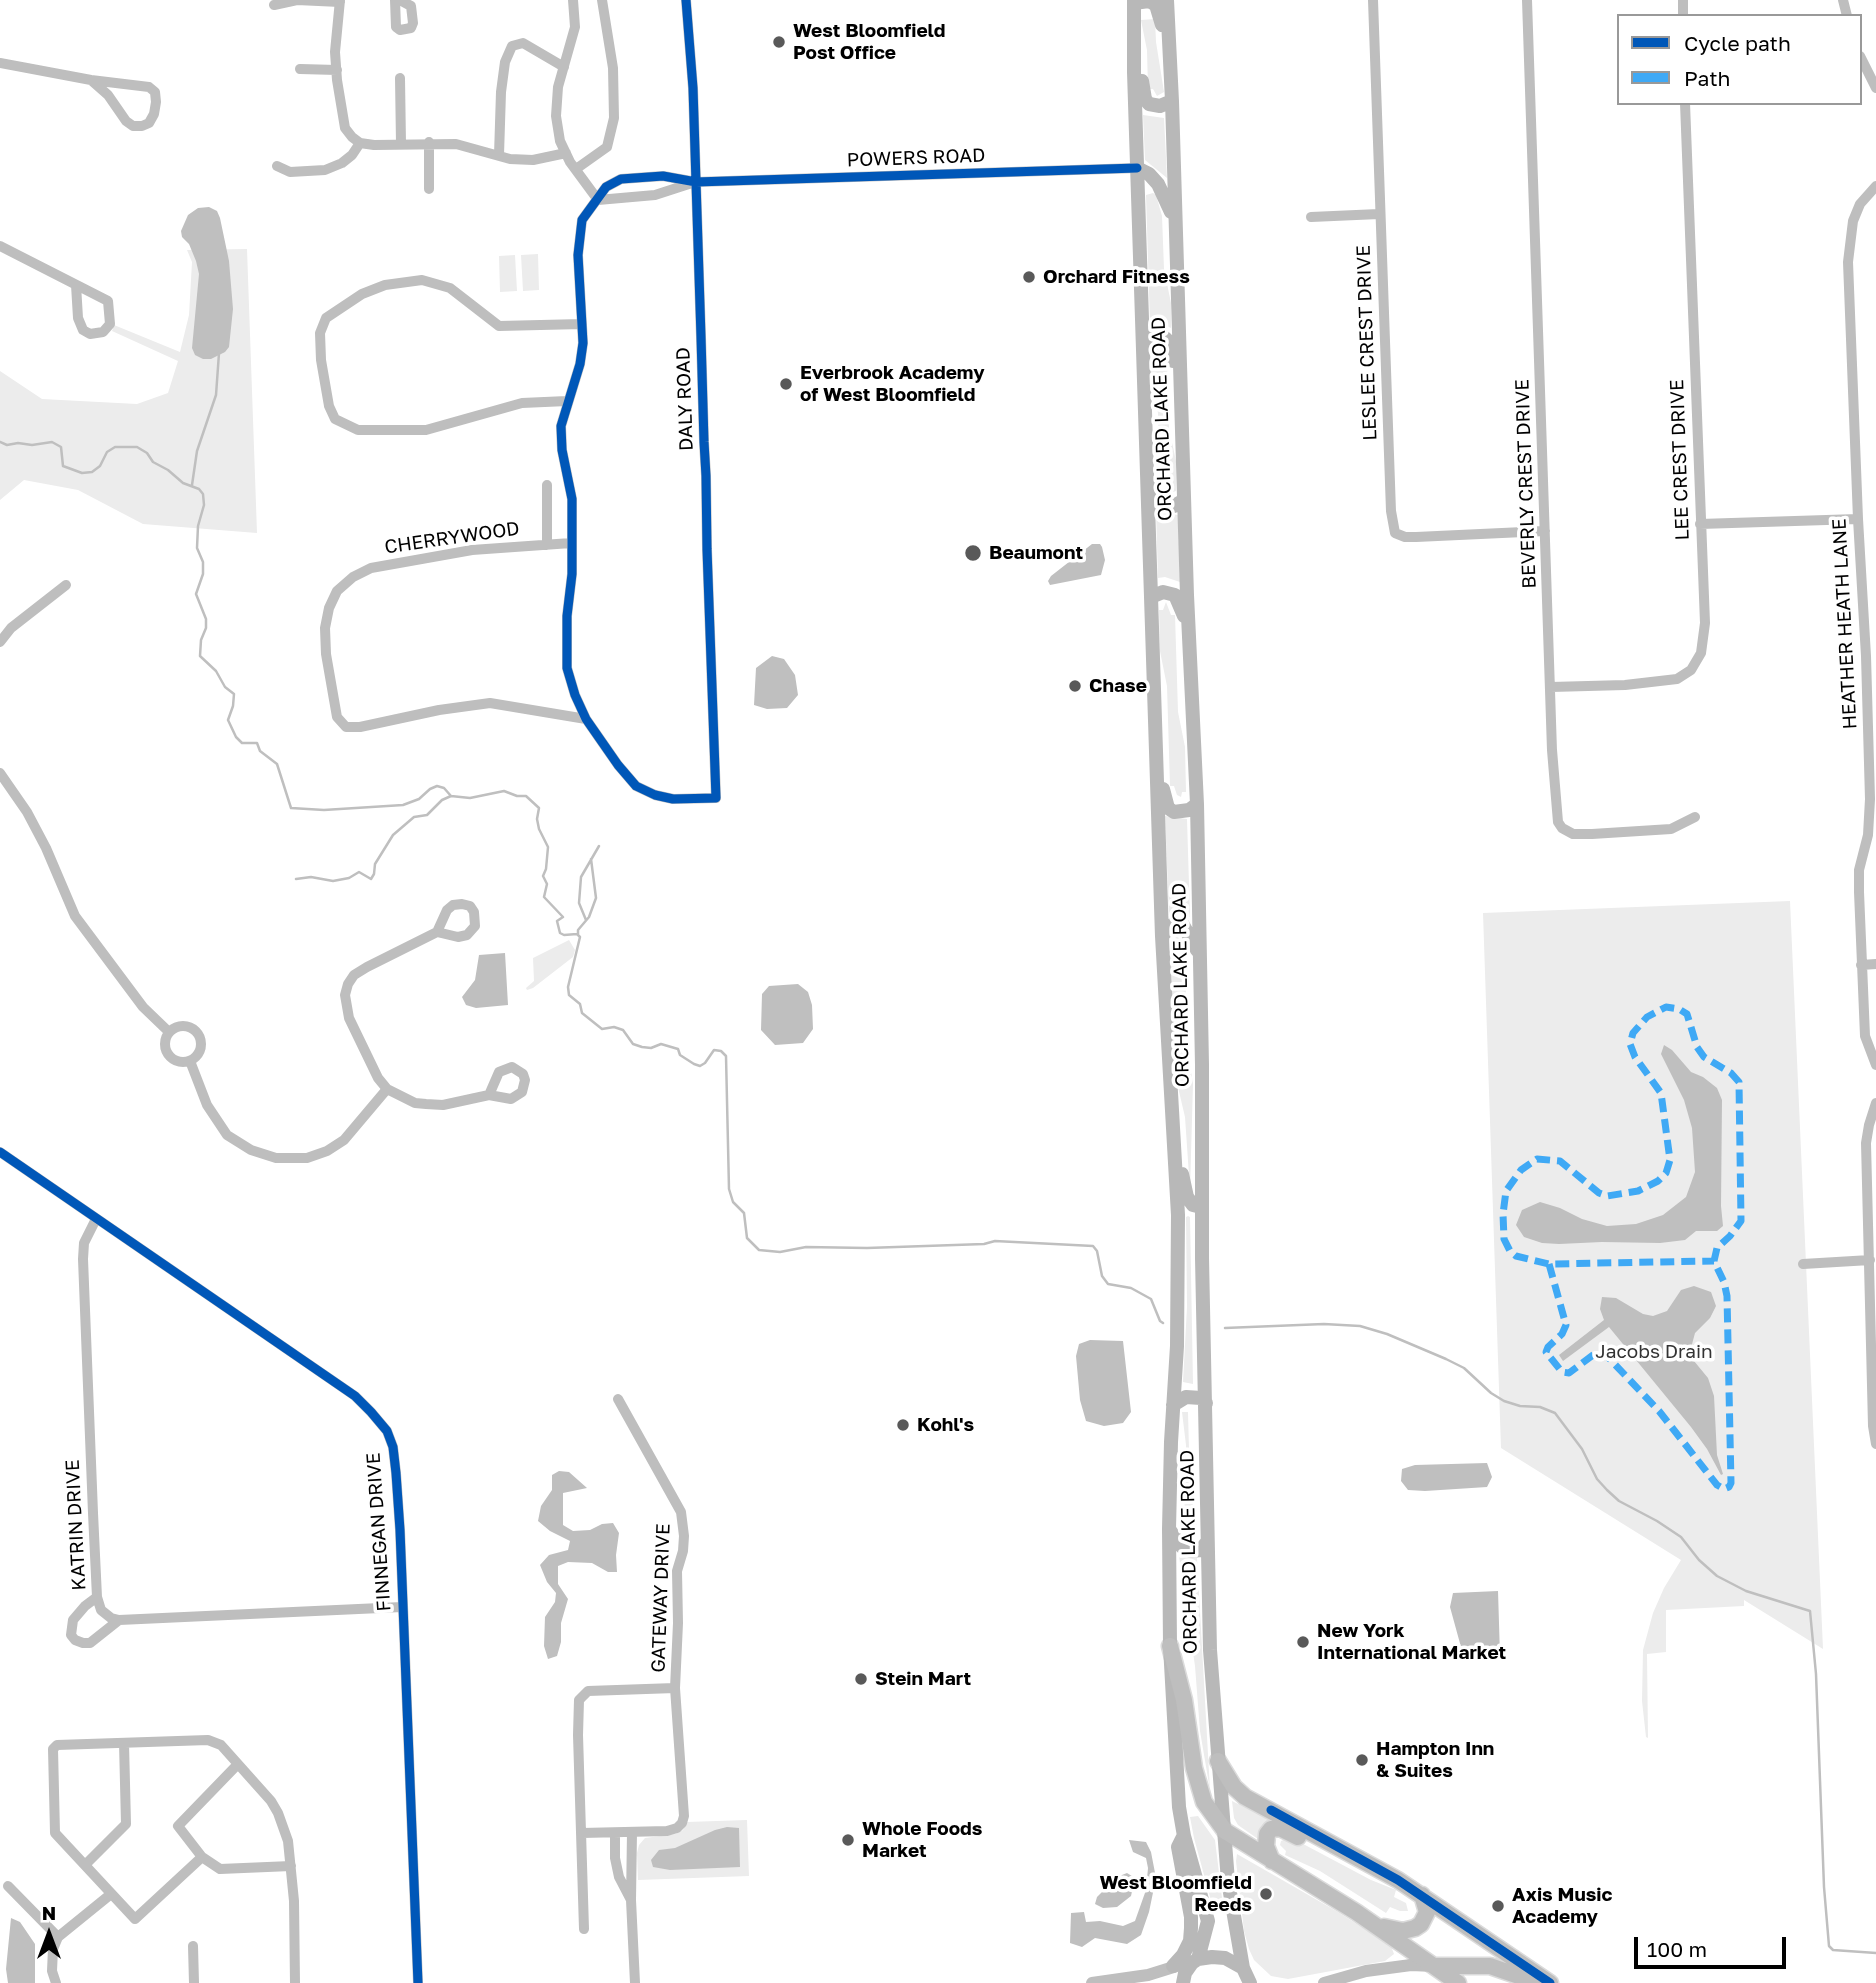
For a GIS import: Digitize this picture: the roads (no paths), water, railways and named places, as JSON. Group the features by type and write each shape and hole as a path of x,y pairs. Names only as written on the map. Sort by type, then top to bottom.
{"main road":[{"name":"ORCHARD LAKE ROAD","path":"1167,0 1197,804 1202,1065 1201,1207 1212,1684 1228,1881 1246,1974"},
{"name":"ORCHARD LAKE ROAD","path":"1134,1 1162,936 1178,1215 1177,1346 1169,1529 1170,1646 1176,1775 1184,1836 1208,1921 1196,1960 1185,1973 1183,1983"},
{"path":"1134,1 1149,1 1156,5 1169,46"},
{"path":"1134,28 1145,99 1153,106 1172,100"},
{"path":"1137,168 1149,174 1158,184 1175,224"},
{"path":"1143,341 1155,334 1168,341 1180,386"},
{"path":"1146,461 1155,495 1161,506 1174,506 1184,500"},
{"path":"1151,597 1163,592 1175,595 1189,627"},
{"path":"1156,756 1168,808 1181,812 1197,804"},
{"path":"1162,936 1172,925 1183,925 1199,955"},
{"path":"1173,1146 1188,1198 1193,1205 1201,1207"},
{"path":"1173,1405 1186,1397 1200,1398 1206,1402"},
{"path":"1169,1529 1182,1547 1191,1551 1201,1550 1207,1542"},
{"path":"1170,1646 1184,1699 1194,1768 1203,1802 1225,1831 1372,1922 1458,1983"},
{"path":"1218,1761 1234,1787 1245,1797 1362,1859 1422,1895 1550,1983"},
{"path":"1272,1861 1266,1839 1271,1829 1276,1827 1339,1858 1362,1859"},
{"path":"1173,1966 1190,1941 1191,1917 1178,1847 1184,1836"},
{"path":"1372,1922 1391,1930 1415,1928 1421,1924 1427,1912 1422,1895"},
{"path":"1196,1960 1218,1957 1246,1974"},
{"path":"1435,1966 1490,1966 1539,1983"}],"street":[{"path":"274,5 297,0 340,1 335,52 337,70 345,128 359,143 374,145 429,142 464,145 510,159 533,160 566,153"},
{"path":"573,0 575,27 558,87 556,116 560,141 598,200"},
{"path":"576,169 607,147 614,118 613,68 602,0"},
{"name":"DALY ROAD","path":"586,719 636,786 655,795 673,799 716,798 696,182 690,28 686,0"},
{"name":"LESLEE CREST DRIVE","path":"1373,0 1391,512 1395,533 1416,537 1545,531"},
{"name":"BEVERLY CREST DRIVE","path":"1527,0 1555,803 1558,822 1562,828 1573,834 1634,833 1671,829 1695,817"},
{"path":"499,155 501,92 505,62 512,46 523,43 564,67"},
{"path":"1862,60 1876,88"},
{"path":"0,63 92,80 149,87 155,92 156,102 149,123 138,126 126,121 108,95 92,80"},
{"path":"300,69 337,70"},
{"path":"400,78 401,144"},
{"name":"LEE CREST DRIVE","path":"1551,687 1677,679 1691,670 1701,653 1704,623 1685,105"},
{"path":"429,142 429,189"},
{"path":"276,166 290,172 325,170 342,163 352,155 359,143"},
{"name":"POWERS ROAD","path":"696,182 1137,168"},
{"path":"586,719 567,668 567,625 572,574 572,499 562,450 561,426 580,364 583,324 578,255 582,220 606,187 629,178 663,176 696,182"},
{"path":"629,178 632,197"},
{"path":"598,200 655,195 696,182"},
{"name":"HEATHER HEATH LANE","path":"1876,186 1860,204 1853,220 1849,243 1850,345 1858,519 1871,656 1872,824 1859,870 1861,965 1865,1036 1876,1065"},
{"path":"1311,217 1379,214"},
{"path":"0,246 108,300 110,324 103,332 90,334 83,330 78,318 76,285"},
{"path":"567,401 522,403 426,430 358,430 335,419 329,406 321,360 320,332 326,318 362,294 384,285 422,280 450,288 499,326 583,324"},
{"name":"CHERRYWOOD","path":"547,485 547,545"},
{"path":"1700,524 1858,519"},
{"name":"CHERRYWOOD","path":"571,543 472,550 424,557 372,568 352,577 337,591 328,608 325,628 326,654 337,717 346,727 360,727 439,710 490,703 586,719"},
{"path":"0,642 11,628 66,585"},
{"path":"0,773 27,812 47,848 75,916 143,1007 169,1032"},
{"path":"437,932 354,975 348,984 346,1007 349,1018 378,1079 387,1089 426,1104 443,1105 489,1095"},
{"path":"1861,965 1876,964"},
{"path":"180,1026 191,1027 200,1036 199,1054 190,1061 178,1062 168,1055 165,1043 169,1032 180,1026"},
{"path":"190,1061 208,1105 227,1135 251,1150 276,1158 307,1158 335,1145 354,1131 387,1089"},
{"path":"1876,1103 1866,1143 1876,1444"},
{"name":"FINNEGAN DRIVE","path":"0,1152 355,1396 387,1432 393,1447 400,1530 418,1983"},
{"name":"KATRIN DRIVE","path":"96,1219 84,1243 83,1259 97,1597 101,1610 111,1618 119,1620"},
{"path":"1803,1264 1872,1263"},
{"name":"GATEWAY DRIVE","path":"618,1399 681,1512 684,1536 677,1571 675,1688 684,1816 677,1828 667,1831 632,1832"},
{"path":"97,1597 73,1620 70,1628 75,1640 90,1643 119,1620 402,1606"},
{"path":"584,1929 579,1700 588,1691 675,1688"},
{"path":"202,1857 135,1919 55,1833 53,1749 57,1745 208,1740 221,1745 271,1801 288,1841 294,1901 295,1983"},
{"path":"86,1864 126,1824 124,1743"},
{"path":"238,1764 178,1826 202,1857 220,1869 291,1866"},
{"path":"582,1833 632,1832 631,1900 635,1983"},
{"path":"615,1833 615,1858 619,1877 631,1900"},
{"path":"8,1886 58,1937"},
{"path":"56,1983 52,1971 58,1937 111,1894"},
{"path":"193,1946 194,1983"},
{"path":"1092,1983 1148,1975 1196,1960"},
{"path":"1324,1983 1366,1971 1410,1965 1435,1966"},
{"path":"1246,1974 1261,1983"}],"waterway":[{"path":"192,485 197,451 216,395 219,353"},
{"path":"0,442 7,445 52,442 61,447 63,466 82,473 92,472 100,466 107,452 115,447 137,447 147,453 153,462 203,494 204,505 198,526 197,548 203,562 203,574 196,594 206,619 206,628 201,640 200,656 234,694 228,720 236,737 242,743 257,743 260,751 277,764 291,808 324,810 403,805 419,799 437,786 444,788 451,796"},
{"path":"296,879 311,877 333,881 349,878 359,872 371,879 375,864 393,835 414,817 427,815 442,800 451,796 470,798 504,791 526,796 539,808 539,829 548,847 543,876 547,884 544,897 563,917 557,921 560,933 577,934 580,937 568,987 569,995 580,1004 582,1013 602,1029 614,1027 623,1030 633,1044 651,1048 661,1044 678,1049 680,1055 700,1066 714,1050 721,1051 726,1056 729,1189 733,1202 744,1213 747,1238 759,1250 780,1252 806,1247 867,1248 984,1244 995,1241 1093,1246 1097,1251 1102,1276 1108,1284 1131,1288 1151,1299 1163,1323"},
{"path":"586,920 579,903 581,877 599,846"},
{"path":"578,934 578,930 589,917 596,898 591,859"},
{"path":"1225,1328 1324,1324 1360,1326 1387,1334 1446,1359 1464,1368 1491,1393 1504,1401 1520,1406 1540,1407 1555,1413 1582,1449 1597,1479 1607,1490 1619,1501 1681,1537 1699,1560 1717,1576 1746,1591 1810,1611 1816,1674 1824,1887 1829,1946 1833,1950 1876,1953"}],"place":[{"name":"West Bloomfield Post Office","path":"779,42"},
{"name":"Orchard Fitness","path":"1029,277"},
{"name":"Everbrook Academy of West Bloomfield","path":"786,384"},
{"name":"Beaumont","path":"973,553"},
{"name":"Chase","path":"1075,686"},
{"name":"Kohl's","path":"903,1425"},
{"name":"New York International Market","path":"1303,1642"},
{"name":"Stein Mart","path":"861,1679"},
{"name":"Hampton Inn & Suites","path":"1362,1760"},
{"name":"Whole Foods Market","path":"848,1840"},
{"name":"West Bloomfield Reeds","path":"1266,1894"},
{"name":"Axis Music Academy","path":"1498,1906"}],"park label":[{"name":"Jacobs Drain","path":"1654,1352"}]}
